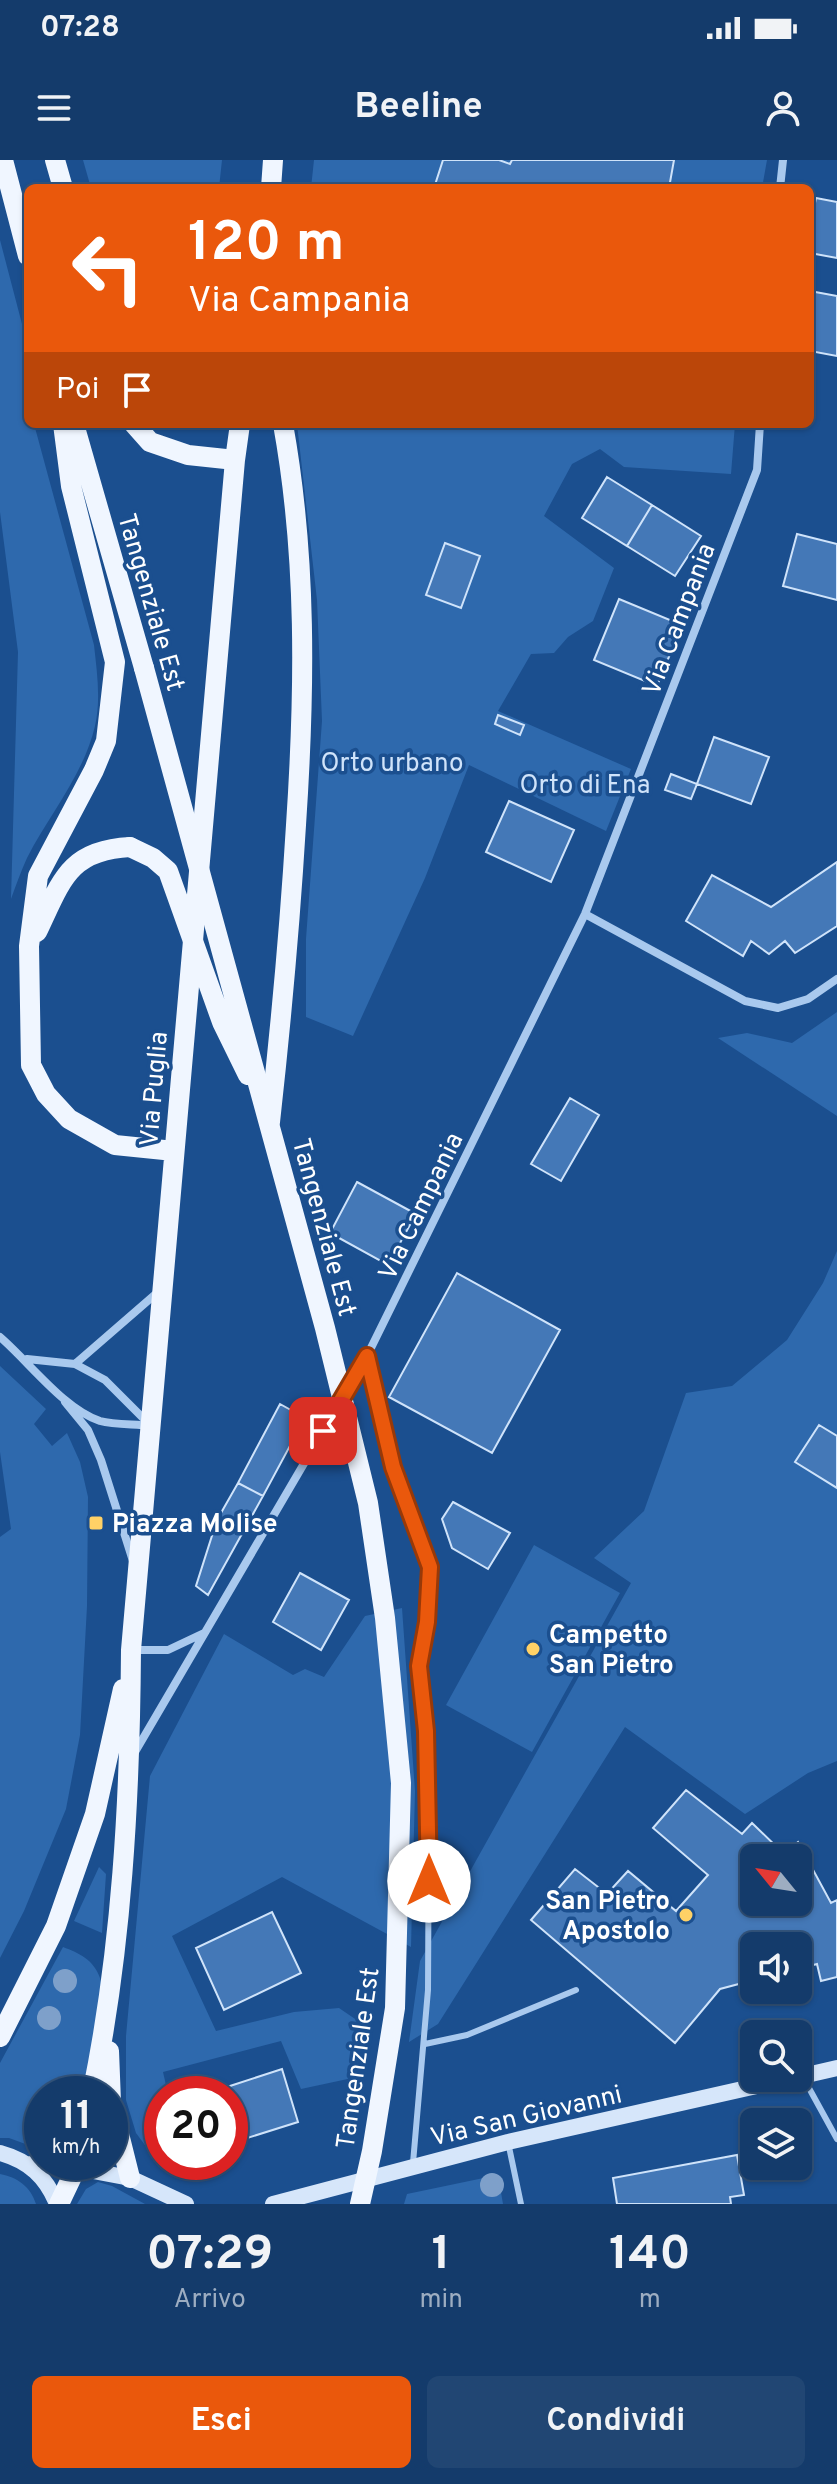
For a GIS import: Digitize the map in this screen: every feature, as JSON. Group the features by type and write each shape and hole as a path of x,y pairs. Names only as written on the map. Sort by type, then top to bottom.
{"main road":[{"path":"3,160 24,241"},
{"path":"55,160 62,184"},
{"path":"271,184 273,160"},
{"path":"64,428 71,486 115,662 106,741 38,876 29,946 31,1065 46,1094 69,1119 115,1145 174,1151"},
{"name":"Tangenziale Est","path":"75,428 270,1122 368,1503 385,1618 401,1783 395,2008 372,2151 360,2204"},
{"path":"138,428 150,442 188,455 235,460"},
{"name":"Via Puglia","path":"108,2015 131,1759 131,1650 239,428"},
{"path":"270,1122 288,959 304,708 302,592 284,428"},
{"path":"29,946 62,881 75,864 96,852 130,847 153,858 168,871 222,1022 270,1122"},
{"path":"0,2037 56,1926 90,1828 131,1650"},
{"path":"96,2076 108,2015"},
{"path":"108,2015 111,2102 130,2178 186,2204"},
{"name":"Via San Giovanni","path":"812,2074 837,2068"},
{"name":"Via San Giovanni","path":"273,2204 508,2142 740,2090"},
{"path":"0,2153 24,2163"},
{"path":"45,2180 58,2204"},
{"path":"58,2204 70,2180"}],"street":[{"path":"780,184 783,160"},
{"name":"Via Campania","path":"131,1759 367,1356 585,914 757,470 760,428"},
{"path":"585,914 745,1001 778,1008 808,999 837,979"},
{"path":"75,1364 162,1289"},
{"path":"0,1337 26,1359 88,1430 138,1576"},
{"path":"26,1359 75,1364 105,1380 150,1426"},
{"path":"65,1402 101,1421 150,1426"},
{"path":"131,1650 168,1650 205,1632"}],"lane":[{"path":"367,1356 393,1467 430,1567 427,1622 419,1666 429,1798 428,1990 412,2167"},
{"path":"425,2044 467,2035 576,1990"},
{"path":"807,2092 837,2139"},
{"path":"508,2142 521,2204"}],"green space":[{"path":"83,160 222,160 219,184 90,184"},
{"path":"314,160 767,160 763,184 311,184"},
{"path":"0,240 22,324 24,428 35,428 94,645 98,696 95,726 83,761 27,858 11,899 18,652 0,512"},
{"path":"297,428 735,428 731,474 624,467 600,449 572,464 544,516 614,568 593,621 568,637 554,653 531,654 498,711 631,769 606,831 469,765 425,878 353,1036 306,1017 306,939 322,721 317,600"},
{"path":"837,1012 837,1116 718,1038 747,1033 792,1043"},
{"path":"837,1251 837,1761 808,1773 745,1814 625,1727 438,2024 409,2042 420,1961 631,1583 594,1558 644,1511 686,1393 732,1386 787,1340 823,1283"},
{"path":"0,1366 46,1409 34,1424 52,1446 67,1433 80,1462 88,1497 87,1606 80,1735 66,1809 24,1911 0,1958 0,1537 11,1529 0,1452"},
{"name":"Campetto San Pietro","path":"534,1545 620,1593 532,1752 446,1705"},
{"path":"402,1608 415,1791 411,1947 282,1877 172,1936 216,2031 294,2012 339,2008 361,2023 357,2077 301,2089 281,2041 163,2072 164,2076 144,2076 144,2144 136,2133 128,2107 126,2036 150,1776 224,1634 293,1675 305,1669 324,1677 365,1616"},
{"path":"99,1867 106,1874 102,1933 74,1921"},
{"path":"63,1947 90,1962 100,1978 102,1989 86,2076 24,2076 24,2143 0,2138 0,2063"},
{"path":"0,2174 22,2184 36,2204 0,2204"},
{"path":"498,2175 503,2204 404,2204 407,2194"},
{"path":"98,2182 145,2204 77,2204 86,2189"}],"building":[{"path":"443,160 499,160 510,164 512,160 674,160 670,184 435,184"},
{"path":"816,198 837,202 837,258 814,254"},
{"path":"814,292 837,296 837,356 814,352"},
{"path":"607,477 652,505 627,546 582,518"},
{"path":"652,505 701,536 675,576 627,546"},
{"path":"797,534 837,544 837,600 783,586"},
{"path":"445,543 480,556 461,608 426,595"},
{"path":"619,599 682,625 657,686 594,660"},
{"path":"498,715 524,725 520,735 495,724"},
{"path":"714,737 769,757 751,804 697,784"},
{"path":"671,774 697,784 691,799 665,790"},
{"path":"509,801 574,830 551,882 486,852"},
{"path":"837,862 837,926 795,953 785,941 769,954 751,941 743,956 686,921 712,875 771,907"},
{"path":"570,1098 599,1115 561,1181 531,1164"},
{"path":"357,1182 416,1214 388,1265 330,1233"},
{"path":"457,1273 560,1330 492,1453 389,1397"},
{"path":"280,1404 305,1418 263,1496 238,1483"},
{"path":"819,1425 837,1436 837,1488 795,1462"},
{"path":"238,1483 263,1496 208,1595 196,1586 217,1520"},
{"path":"453,1502 510,1533 488,1569 452,1548 442,1519"},
{"path":"300,1573 349,1600 321,1650 273,1622"},
{"name":"San Pietro Apostolo","path":"686,1790 742,1834 752,1823 774,1844 740,1844 740,1916 812,1916 812,1868 831,1903 837,1900 837,1977 821,1981 817,1964 812,1965 812,1932 740,1932 740,1984 720,1989 675,2043 531,1920 575,1869 607,1894 628,1871 676,1911 708,1875 653,1828"},
{"path":"272,1912 301,1973 224,2010 196,1948"},
{"path":"282,2069 298,2122 248,2138 248,2080"},
{"path":"737,2155 744,2195 730,2197 731,2204 617,2204 613,2178"}],"place":[{"name":"Piazza Molise","path":"96,1523"},
{"name":"Campetto San Pietro","path":"533,1649"},
{"name":"San Pietro Apostolo","path":"686,1915"}],"route":[{"path":"323,1431 367,1356 393,1467 430,1567 427,1622 419,1666 426,1731 429,1881"}],"park label":[{"name":"Orto urbano","path":"392,762"},
{"name":"Orto di Ena","path":"585,784"}]}
